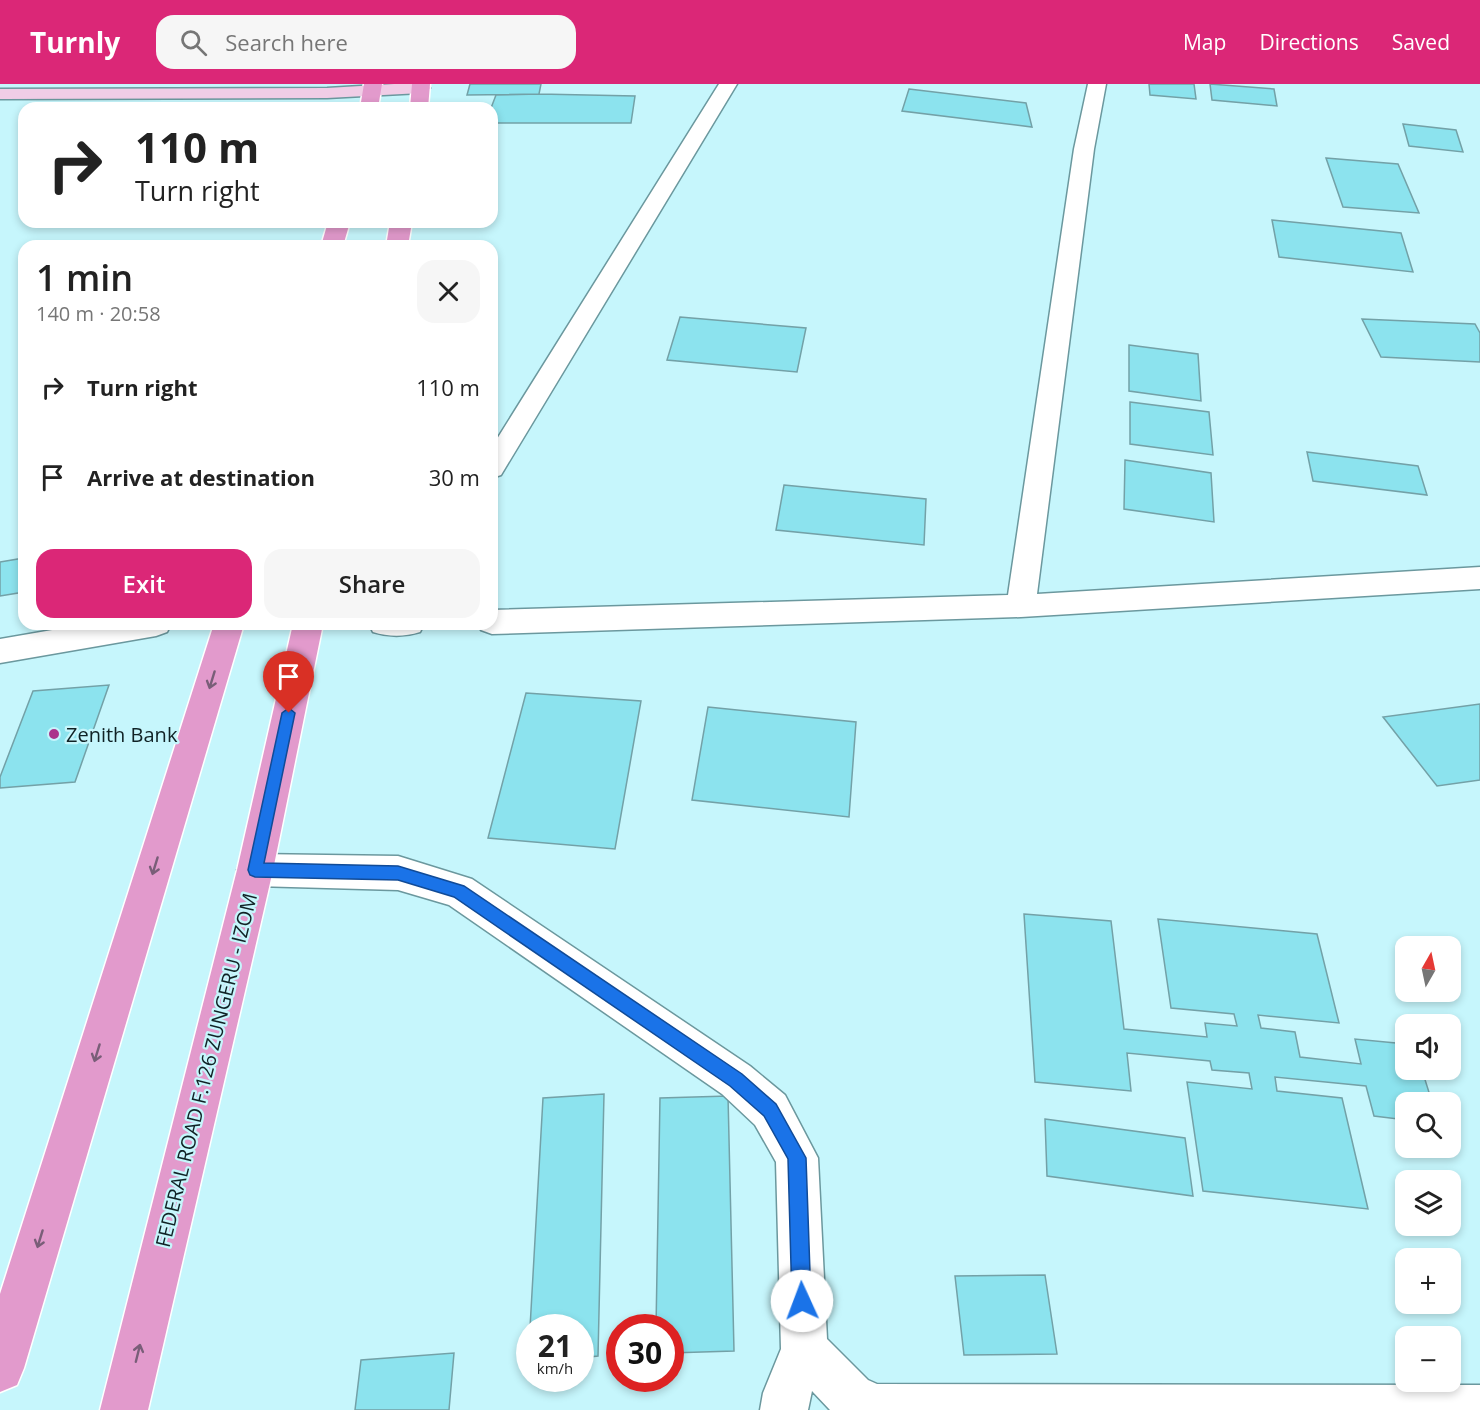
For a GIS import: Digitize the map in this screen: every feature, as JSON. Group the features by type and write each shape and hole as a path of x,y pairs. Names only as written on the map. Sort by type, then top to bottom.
{"main road":[{"path":"0,94 327,93 371,97 420,96"},
{"path":"339,102 371,97"},
{"path":"0,111 18,111"},
{"path":"0,1368 228,630"},
{"name":"FEDERAL ROAD F.126 ZUNGERU - IZOM","path":"124,1410 255,870 307,630"}],"street":[{"path":"498,459 728,84"},
{"path":"1021,606 1084,149 1096,84"},
{"path":"498,622 1021,606 1480,578"},
{"path":"0,651 121,630"},
{"path":"255,870 398,873 459,891 736,1080 770,1110 797,1158 804,1349 787,1393 784,1410"},
{"path":"804,1349 850,1397 876,1408 1480,1409"}],"building":[{"path":"470,84 541,84 539,94 467,95"},
{"path":"1149,84 1194,84 1196,99 1150,95"},
{"path":"1210,84 1274,89 1277,106 1212,100"},
{"path":"909,89 1026,103 1032,127 902,111"},
{"path":"496,95 635,96 631,123 498,123 498,102 493,102"},
{"path":"1403,124 1456,130 1463,152 1409,146"},
{"path":"1326,158 1398,164 1419,213 1343,207"},
{"path":"1272,220 1401,233 1413,272 1279,257"},
{"path":"680,317 806,328 797,372 667,360"},
{"path":"1362,319 1475,324 1480,333 1480,362 1381,357"},
{"path":"1129,345 1198,354 1201,401 1129,391"},
{"path":"1130,402 1209,412 1213,455 1130,444"},
{"path":"1307,452 1418,466 1427,495 1313,481"},
{"path":"1125,460 1211,473 1214,522 1124,509"},
{"path":"784,485 926,499 924,545 776,530"},
{"path":"18,559 18,593 0,596 0,562"},
{"name":"Zenith Bank","path":"109,685 75,782 0,788 0,777 33,691"},
{"path":"526,693 641,701 615,849 488,838"},
{"path":"1480,704 1480,780 1437,786 1383,717"},
{"path":"708,707 856,722 849,817 692,800"},
{"path":"1024,914 1111,921 1124,1029 1207,1037 1205,1023 1237,1026 1234,1014 1171,1008 1158,919 1317,934 1339,1023 1258,1015 1261,1028 1295,1032 1300,1057 1361,1064 1355,1039 1395,1043 1395,1080 1425,1080 1429,1092 1395,1092 1395,1119 1374,1116 1366,1086 1275,1077 1277,1091 1342,1098 1368,1209 1203,1191 1187,1082 1252,1089 1249,1073 1212,1070 1210,1061 1127,1053 1131,1091 1035,1082"},
{"path":"604,1094 598,1356 594,1356 594,1314 531,1314 543,1098"},
{"path":"728,1096 734,1351 684,1353 684,1314 656,1314 660,1098"},
{"path":"1045,1119 1185,1138 1193,1196 1047,1176"},
{"path":"1045,1275 1057,1354 964,1355 955,1276"},
{"path":"454,1353 449,1410 355,1410 361,1360"}],"place":[{"name":"Zenith Bank","path":"54,734"}],"route":[{"path":"289,713 255,870 398,873 459,891 736,1080 770,1110 797,1158 802,1301"}]}
